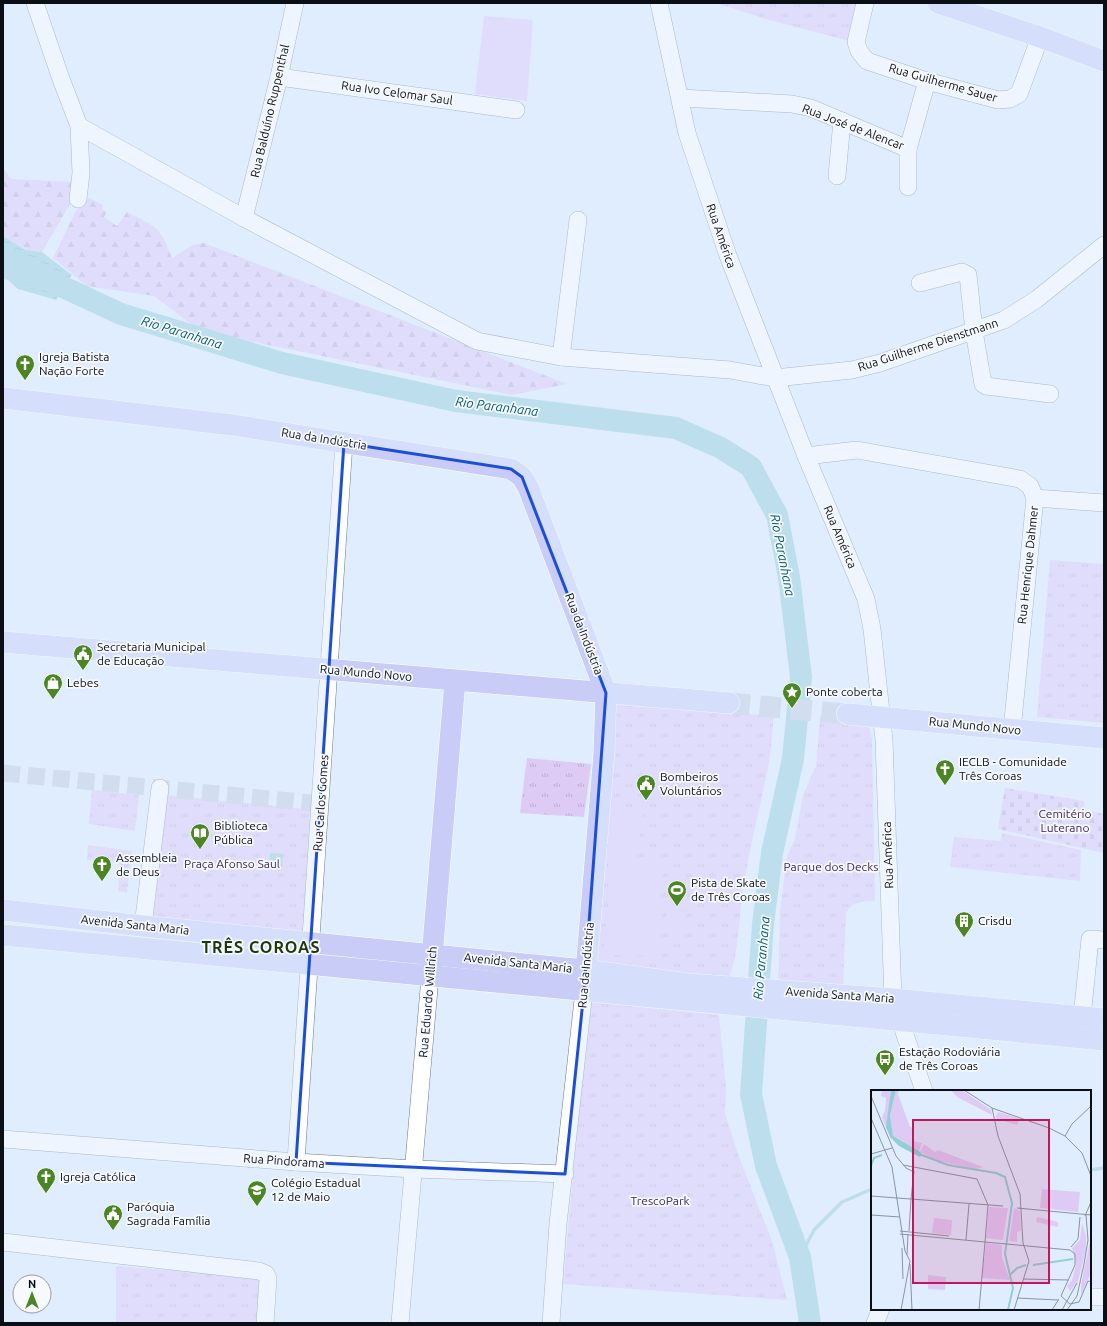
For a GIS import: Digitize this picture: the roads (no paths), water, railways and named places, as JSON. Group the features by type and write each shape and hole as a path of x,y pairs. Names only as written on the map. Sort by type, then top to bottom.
{"main road":[{"path":"938,3 1040,37 1104,61"},
{"name":"Rua da Indústria","path":"3,399 233,425 511,469 522,477 528,488 606,693 604,753 584,992"},
{"name":"Rua Mundo Novo","path":"3,642 729,704"},
{"name":"Rua Eduardo Willrich","path":"430,976 455,681"},
{"name":"Rua Mundo Novo","path":"847,714 1104,738"},
{"name":"Avenida Santa Maria","path":"3,910 143,926 585,970 688,992"},
{"path":"107,946 108,922"},
{"path":"166,951 168,928"},
{"name":"Avenida Santa Maria","path":"3,935 584,992 688,992 812,1002 893,999 1014,1021 1104,1040"},
{"name":"Avenida Santa Maria","path":"812,1002 900,1022 1014,1021 1082,1017 1104,1019"}],"street":[{"path":"35,3 79,126 81,173 78,199"},
{"name":"Rua Balduíno Ruppenthal","path":"244,218 279,77 295,3"},
{"name":"Rua América","path":"659,3 681,98 687,133 726,253 774,378 866,599 872,630 882,717 893,999 924,1090"},
{"name":"Rua Guilherme Sauer","path":"865,3 856,42 859,51 867,61 927,81 998,100 1010,99 1019,94 1040,37"},
{"name":"Rua Ivo Celomar Saul","path":"279,77 516,110"},
{"name":"Rua José de Alencar","path":"681,98 792,104 811,108 908,149 927,81"},
{"path":"837,176 842,121"},
{"name":"Rua Guilherme Dienstmann","path":"79,126 244,218 477,341 561,357 730,370 774,378 852,370 880,363 1004,320 1036,299 1104,245"},
{"path":"908,149 908,187"},
{"path":"561,357 578,220"},
{"path":"920,283 962,272 965,273 968,276 974,331 983,384 986,386 1050,394"},
{"name":"Rua Carlos Gomes","path":"296,1162 344,442"},
{"name":"Rua Henrique Dahmer","path":"806,456 857,450 1020,479 1030,486 1035,498 1012,730"},
{"path":"1035,498 1104,503"},
{"path":"143,926 160,788"},
{"path":"1082,1017 1090,938 1104,940"},
{"name":"Rua Eduardo Willrich","path":"400,1323 430,976"},
{"name":"Rua da Indústria","path":"551,1323 558,1224 565,1174 584,992"},
{"name":"Rua Pindorama","path":"3,1139 296,1162 414,1169 565,1174"},
{"path":"3,1242 259,1271 266,1274 268,1279 265,1323"},
{"path":"1091,1297 1104,1297"},
{"path":"875,1323 881,1310"}],"water":[{"path":"3,236 26,250 42,252 72,275 56,300 18,289 8,280 3,279"},
{"path":"270,853 283,854 282,867 269,866"}],"waterway":[{"name":"Rio Paranhana","path":"3,259 121,314 282,363 456,401 676,428 721,448 751,467 777,515 789,577 801,677 793,759 772,853 763,924 751,1094 766,1166 800,1257 810,1323"},
{"path":"1091,1170 1104,1168"},
{"path":"800,1257 814,1230 842,1202 871,1189"}],"tunnel":[{"path":"729,703 847,714"},
{"path":"3,773 321,804"}],"place":[{"name":"Igreja Batista Nação Forte","path":"25,381"},
{"name":"Secretaria Municipal de Educação","path":"83,671"},
{"name":"Lebes","path":"53,700"},
{"name":"Ponte coberta","path":"792,709"},
{"name":"IECLB - Comunidade Três Coroas","path":"945,786"},
{"name":"Bombeiros Voluntários","path":"646,801"},
{"name":"Biblioteca Pública","path":"200,850"},
{"name":"Assembleia de Deus","path":"102,882"},
{"name":"Pista de Skate de Três Coroas","path":"677,907"},
{"name":"Crisdu","path":"964,938"},
{"name":"Estação Rodoviária de Três Coroas","path":"885,1076"},
{"name":"Igreja Católica","path":"46,1194"},
{"name":"Colégio Estadual 12 de Maio","path":"257,1207"},
{"name":"Paróquia Sagrada Família","path":"113,1231"}],"district":[{"name":"TRÊS COROAS","path":"261,947"}],"park label":[{"name":"Cemitério Luterano","path":"1065,821"},
{"name":"Praça Afonso Saul","path":"232,864"},
{"name":"Parque dos Decks","path":"831,867"},
{"name":"TrescoPark","path":"660,1201"}]}
